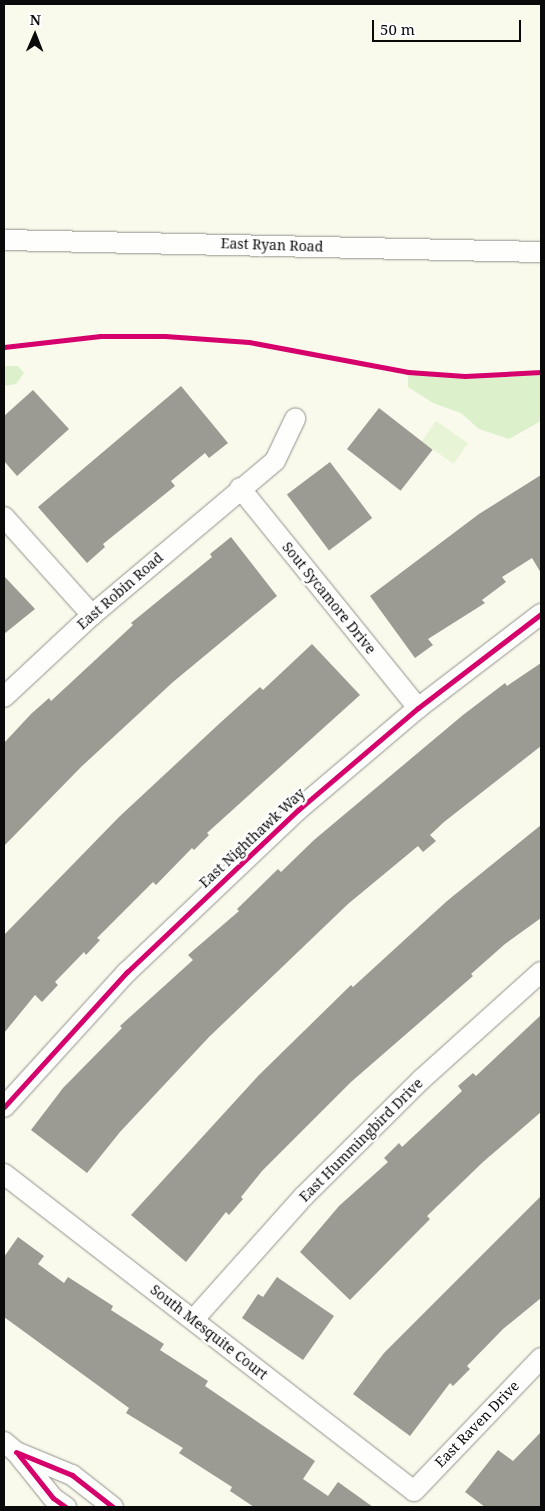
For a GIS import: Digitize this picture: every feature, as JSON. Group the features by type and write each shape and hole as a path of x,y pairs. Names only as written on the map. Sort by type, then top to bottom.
{"street":[{"name":"East Ryan Road","path":"4,240 541,252"},
{"name":"East Robin Road","path":"4,697 92,615 240,488 275,461 295,419"},
{"name":"Sout Sycamore Drive","path":"240,488 418,708"},
{"path":"4,517 92,615"},
{"name":"East Nighthawk Way","path":"4,1107 183,917 298,810 418,708 541,614"},
{"name":"East Hummingbird Drive","path":"194,1319 304,1196 422,1079 541,972"},
{"name":"South Mesquite Court","path":"4,1174 194,1319 414,1491"},
{"name":"East Raven Drive","path":"414,1491 541,1358"},
{"path":"10,1448 53,1498 66,1507"},
{"path":"10,1448 72,1475 114,1507"}],"green space":[{"path":"4,366 18,366 24,373 16,384 4,386"},
{"path":"408,372 465,376 541,372 541,421 509,439 479,429 461,413 433,403 408,387"},
{"path":"436,421 468,443 454,464 422,441"}],"building":[{"path":"181,386 228,443 209,458 205,453 171,481 175,486 103,544 105,547 87,563 38,507"},
{"path":"33,390 69,429 17,476 4,461 4,416"},
{"path":"379,408 433,450 401,491 347,449"},
{"path":"330,462 372,518 329,550 287,494"},
{"path":"541,475 541,573 532,558 502,577 506,582 482,600 485,603 428,639 433,645 415,658 370,596 479,514"},
{"path":"231,537 277,596 173,682 81,767 4,846 4,743 31,714 49,698 51,701 133,625 131,623 212,557 210,554"},
{"path":"4,576 35,609 4,634"},
{"path":"312,644 360,695 207,833 209,835 194,850 192,848 156,885 153,882 97,938 100,940 86,955 84,952 55,982 58,985 42,1002 35,995 4,1033 4,935 119,817 260,687 263,690"},
{"path":"541,663 541,746 444,822 430,835 436,841 423,852 418,846 348,904 209,1037 120,1132 87,1173 31,1130 63,1088 122,1028 120,1026 193,960 188,955 239,911 237,909 278,869 281,872 314,840 463,715 505,683 507,686"},
{"path":"541,825 541,918 505,944 471,974 473,976 351,1082 262,1171 241,1197 243,1199 229,1215 226,1212 186,1262 131,1215 258,1076 351,985 353,987 447,901"},
{"path":"541,1015 541,1112 483,1162 427,1216 430,1219 350,1300 300,1252 339,1206 388,1162 384,1158 399,1143 402,1147 462,1091 458,1086 473,1073 476,1076"},
{"path":"541,1196 541,1298 503,1329 467,1366 470,1369 453,1386 450,1383 410,1436 353,1394 384,1353"},
{"path":"18,1237 44,1256 38,1264 64,1283 68,1277 113,1306 111,1310 164,1344 160,1350 208,1381 205,1386 315,1461 303,1479 328,1496 338,1482 373,1507 254,1507 230,1491 232,1487 179,1453 183,1448 126,1413 129,1408 4,1317 4,1257"},
{"path":"277,1277 334,1316 303,1360 242,1318 258,1294 263,1297"},
{"path":"541,1432 541,1507 485,1507 465,1492 498,1450 513,1461"}],"cycle path":[{"path":"4,347 100,336 165,336 249,342 408,372 465,376 541,372"},
{"path":"4,1107 127,972 298,810 418,708 541,614"},
{"path":"16,1452 72,1475 113,1507"},
{"path":"18,1454 53,1498 66,1507"}]}
